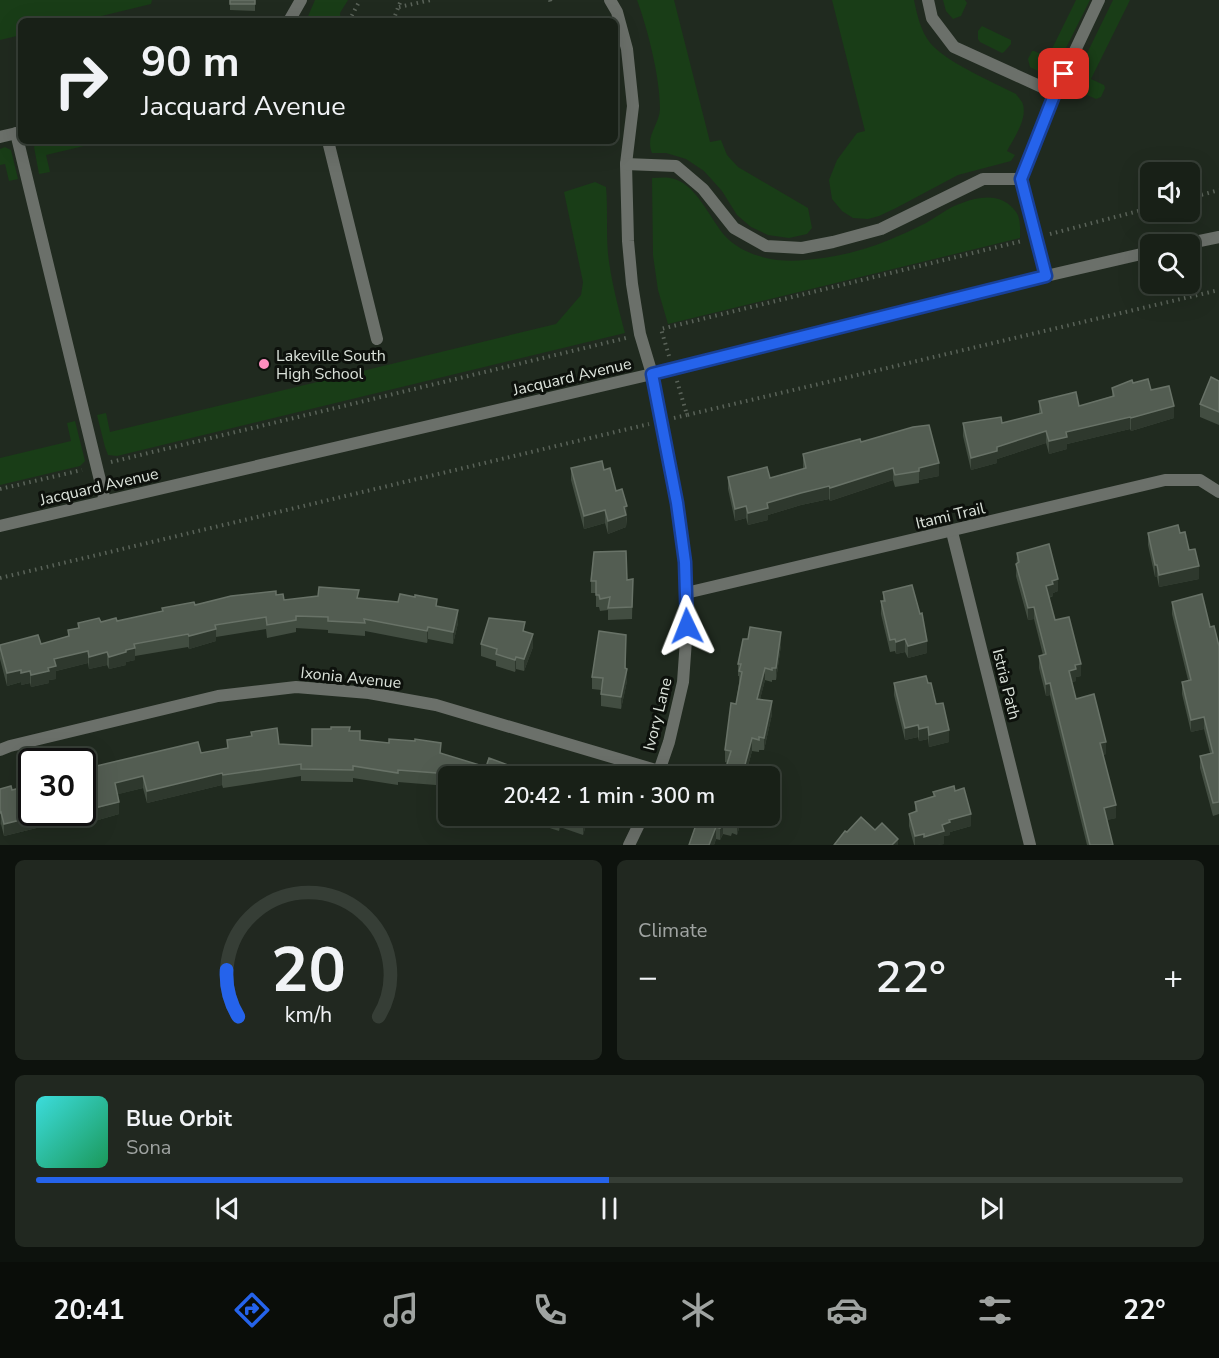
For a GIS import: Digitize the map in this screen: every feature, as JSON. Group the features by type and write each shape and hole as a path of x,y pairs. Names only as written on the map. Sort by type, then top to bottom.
{"street":[{"path":"292,18 301,0"},
{"name":"Ivory Lane","path":"610,0 617,12 627,49 633,106 627,164 628,241 632,284 640,334 652,374 677,503 685,562 687,626 683,682 669,742 661,766"},
{"path":"928,0 932,18 954,47 1055,93"},
{"path":"1046,276 1021,179 1055,93 1099,0"},
{"path":"0,137 18,132"},
{"path":"22,144 105,501"},
{"path":"329,144 377,339"},
{"path":"627,164 676,166 704,189 734,228 766,246 802,248 881,229 983,179 1021,179"},
{"path":"1200,241 1219,237"},
{"name":"Jacquard Avenue","path":"0,526 673,369 1140,254"},
{"name":"Itami Trail","path":"686,593 1166,480 1200,480 1219,492"},
{"name":"Istria Path","path":"952,532 1030,845"},
{"name":"Ixonia Avenue","path":"0,750 218,696 296,687 369,693 436,705 632,766"},
{"path":"629,845 638,826"}],"path":[{"path":"351,18 360,0"},
{"path":"394,18 401,0"},
{"path":"399,7 431,0"},
{"path":"1200,195 1219,190"},
{"path":"687,415 661,329 1140,211"},
{"path":"0,578 1219,290"},
{"path":"111,462 626,337"},
{"path":"0,489 86,469"}],"green space":[{"path":"0,0 152,0 151,4 93,18 18,18 18,36 0,40"},
{"path":"315,0 348,0 340,13 341,18 307,18"},
{"path":"637,0 674,0 710,142 721,140 727,155 738,167 808,208 812,228 807,234 789,238 768,235 751,227 737,215 722,191 704,171 686,159 666,153 652,153 650,141 660,109 658,83 653,54"},
{"path":"832,0 914,0 922,29 931,44 959,65 1016,94 1022,102 1024,114 1022,121 1007,151 1015,155 1011,161 958,175 879,216 868,219 853,218 842,211 832,199 829,180 837,160 857,133 865,131"},
{"path":"943,0 965,0 967,3 961,16 953,19 946,11"},
{"path":"1076,0 1090,0 1056,68 1046,73 1030,67 1028,59 1032,51 1048,57"},
{"path":"1113,0 1130,0 1091,79 1104,85 1105,88 1101,97 1096,99 1079,90 1074,80"},
{"path":"982,26 1011,40 1011,44 1002,53 980,42 978,31"},
{"path":"36,144 92,144 46,155 50,172 39,174 34,147"},
{"path":"5,147 11,150 18,179 9,181 5,164 0,165 0,149"},
{"path":"652,178 670,178 687,186 719,229 733,243 752,254 773,259 795,261 858,251 907,232 957,205 984,198 998,199 1011,206 1019,217 1020,238 668,324 658,290 653,255"},
{"path":"595,182 606,187 608,254 625,333 117,456 108,455 97,415 106,413 110,432 556,324 581,295 583,282 564,192"},
{"path":"75,421 85,461 80,466 0,485 0,458 71,441 67,423"}],"building":[{"path":"230,0 255,0 255,4 230,4"},
{"path":"1211,377 1219,381 1219,412 1200,404"},
{"path":"1148,379 1151,390 1169,386 1174,406 1066,432 1067,437 1049,441 1046,431 997,447 997,451 971,458 963,423 1001,417 1002,423 1042,413 1039,401 1076,392 1079,406 1114,396 1112,388 1132,380 1133,383"},
{"path":"929,425 939,463 919,468 919,471 895,475 893,468 830,488 829,486 767,503 768,508 748,513 746,506 735,509 728,477 767,467 770,478 806,468 803,454 860,439 861,442 913,427"},
{"path":"602,461 604,470 610,468 616,491 622,489 627,506 624,507 626,515 608,521 605,510 584,516 571,468"},
{"path":"1178,525 1180,533 1185,532 1189,550 1195,549 1199,566 1159,575 1148,533"},
{"path":"1049,544 1058,579 1046,586 1055,620 1069,617 1081,664 1075,665 1076,669 1069,671 1076,699 1094,694 1106,742 1100,743 1116,805 1104,808 1113,845 1090,845 1050,683 1046,684 1039,656 1046,654 1034,607 1028,608 1016,564 1019,562 1017,553"},
{"path":"626,551 627,580 633,579 632,607 608,608 610,597 600,599 599,595 596,595 596,581 591,581 594,552"},
{"path":"912,585 920,614 922,613 927,641 908,646 905,639 896,642 895,639 890,640 881,601 885,601 883,592"},
{"path":"319,587 359,590 357,598 398,602 400,594 437,599 436,606 458,610 453,632 428,627 427,631 364,619 365,623 328,621 328,617 296,616 296,620 267,625 266,617 215,625 216,629 189,636 188,634 134,644 135,648 109,657 107,652 89,657 88,651 54,659 56,666 48,668 49,671 31,675 30,671 21,673 21,670 7,673 0,647 0,645 38,635 41,644 69,636 68,630 79,628 78,623 99,618 101,622 116,618 117,621 163,611 162,608 194,602 195,605 231,596 276,591 276,595 283,594 284,600 318,596"},
{"path":"1202,594 1210,627 1214,626 1219,646 1219,802 1213,803 1200,756 1213,753 1204,717 1191,720 1182,682 1191,680 1172,602"},
{"path":"489,618 525,622 523,631 533,634 524,659 516,657 515,660 496,654 497,649 481,644"},
{"path":"750,627 781,632 776,668 772,670 765,668 757,699 772,701 764,738 759,737 759,740 752,738 745,766 726,766 731,751 725,750 731,703 736,704 742,672 739,671 741,664 738,664 743,639 748,639"},
{"path":"599,631 626,635 625,668 627,669 621,697 601,694 603,678 592,677"},
{"path":"926,676 928,683 931,683 936,704 943,703 949,730 929,735 928,727 919,729 918,725 905,728 894,683"},
{"path":"331,727 350,727 349,731 360,731 360,740 389,743 389,739 415,741 415,739 441,743 440,753 483,766 438,766 438,773 398,770 398,773 353,766 353,770 301,769 301,764 223,775 222,773 147,791 143,776 115,783 119,802 96,808 96,766 198,742 201,753 228,748 227,740 252,736 251,732 277,728 279,744 312,746 312,729 331,729"},
{"path":"489,758 511,766 486,766"},
{"path":"11,786 12,790 18,788 18,821 4,824 0,813 0,789"},
{"path":"954,786 955,791 964,788 971,814 949,820 950,822 942,825 944,831 924,837 924,834 915,836 909,814 917,811 915,802 935,796 933,792"},
{"path":"861,817 875,830 882,823 898,839 892,845 834,845"},
{"path":"696,826 721,826 716,827 709,845 689,845"}],"place":[{"name":"Lakeville South High School","path":"264,364"}],"route":[{"path":"687,626 685,562 677,503 652,374 1046,276 1021,179 1064,74"}]}
